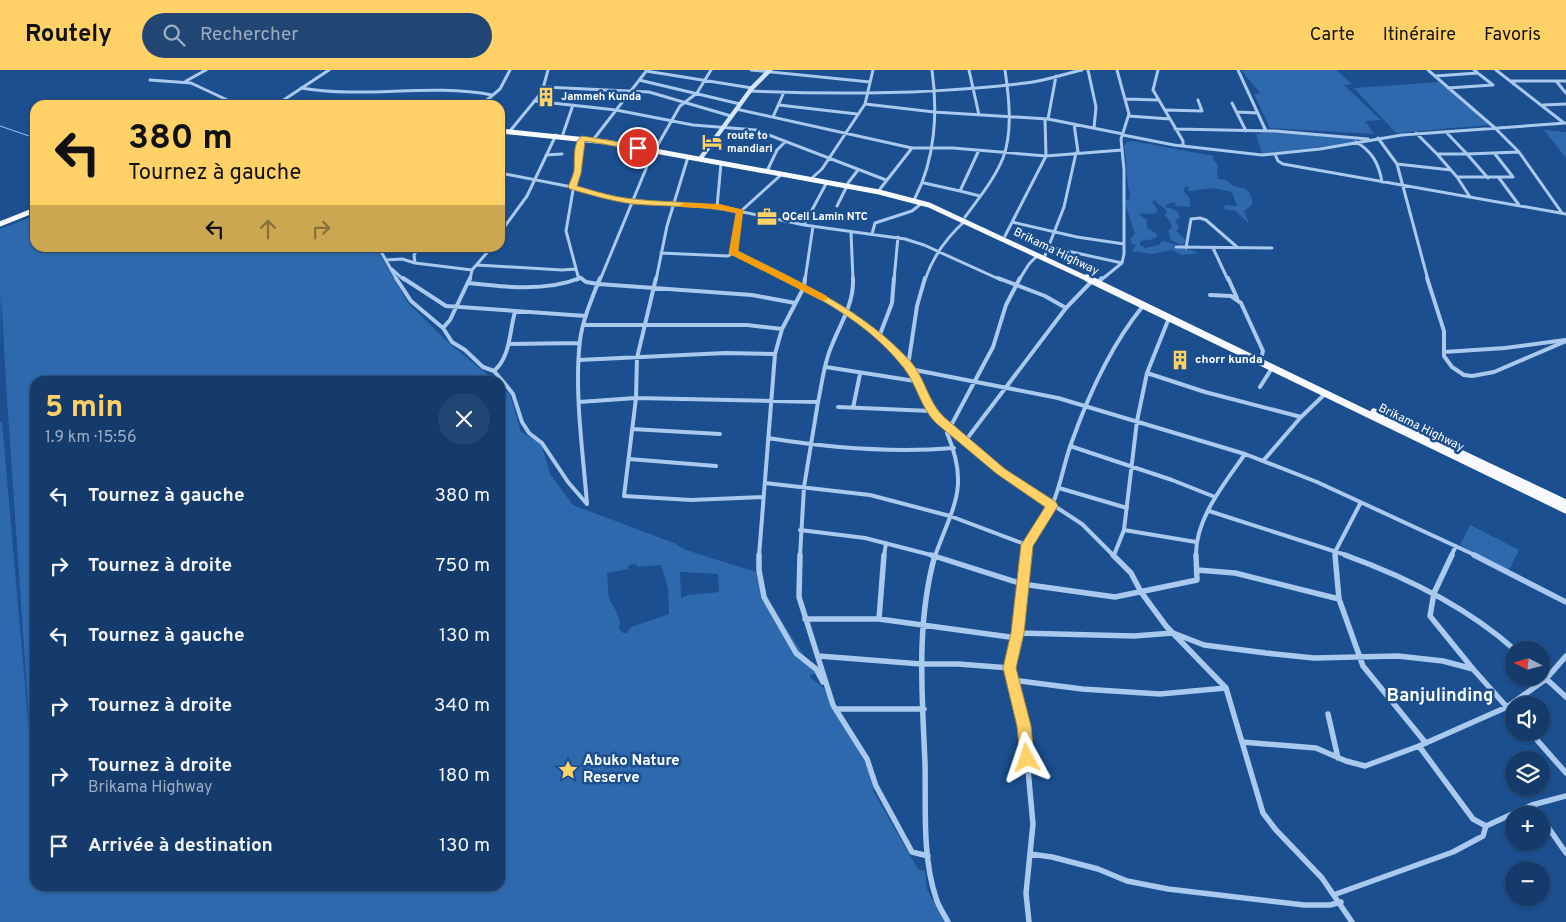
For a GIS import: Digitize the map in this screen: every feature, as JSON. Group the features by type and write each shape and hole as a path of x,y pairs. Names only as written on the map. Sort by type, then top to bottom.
{"highway":[{"name":"Brikama Highway","path":"505,130 563,134 768,169 813,177 922,203 965,219 1096,281 1566,510"},
{"name":"Brikama Highway","path":"505,130 594,139"},
{"name":"Brikama Highway","path":"656,150 915,198 1005,236 1042,256"},
{"path":"0,223 30,211"},
{"name":"Brikama Highway","path":"1096,281 1143,306 1421,433 1566,503"}],"main road":[{"path":"700,158 765,71"}],"street":[{"path":"184,82 206,70"},
{"path":"283,100 329,70"},
{"path":"486,100 500,89 510,70"},
{"path":"505,130 534,101 544,87 548,70"},
{"path":"594,139 646,70 750,89 820,94 935,90 1007,83 1028,83 1079,70"},
{"path":"505,384 513,394 522,422 529,433 542,443 568,482 587,504 579,402 579,360 583,325 598,284 656,150 684,102 697,93 711,70"},
{"path":"751,70 870,82"},
{"path":"813,177 829,159 865,104 873,70"},
{"path":"915,198 924,183 932,156 935,90 932,70"},
{"path":"969,70 980,115"},
{"path":"909,368 917,299 923,281 938,251 954,229 965,219 1005,153 1008,117 1005,70"},
{"path":"1088,70 1092,83 1096,120 1094,128"},
{"path":"966,440 1066,308 1096,281 1122,263 1124,244 1124,170 1122,150 1123,134 1129,116 1117,70"},
{"path":"1158,70 1153,85 1157,100 1166,110 1183,141 1183,146"},
{"path":"1238,70 1266,131"},
{"path":"1428,70 1519,152 1564,214"},
{"path":"1448,88 1493,85 1474,70"},
{"path":"1496,70 1565,123"},
{"path":"1435,76 1478,73"},
{"path":"1005,236 1046,156 1046,119 1056,76"},
{"path":"150,80 184,82 201,86 228,100"},
{"path":"640,80 740,104"},
{"path":"1511,81 1566,80"},
{"path":"1556,81 1566,92"},
{"path":"544,87 662,94 731,116"},
{"path":"301,88 324,92 396,90 471,91 492,95"},
{"path":"773,117 784,92"},
{"path":"1126,99 1157,100"},
{"path":"1166,110 1202,111 1198,100"},
{"path":"534,101 616,110 722,128 756,130 886,180"},
{"path":"1232,103 1246,131"},
{"path":"865,104 934,112 1046,119 1183,146 1262,155 1378,138 1565,123"},
{"path":"1544,105 1566,104"},
{"path":"563,134 573,105"},
{"path":"779,105 857,114"},
{"path":"736,109 912,148 979,150 1046,156 1122,150"},
{"path":"1237,112 1258,113"},
{"path":"1129,116 1170,119"},
{"path":"948,922 936,899 928,856 921,664 922,625 927,587 935,556 958,494 960,474 954,448 947,432 964,404 972,383 993,347 1006,305 1015,286 1029,264 1042,256 1049,247 1056,232 1069,191 1077,153 1074,124"},
{"path":"1175,129 1266,131 1372,139"},
{"path":"1446,132 1488,178"},
{"path":"1416,134 1451,170 1470,197"},
{"path":"505,226 537,179 556,135"},
{"path":"582,138 579,147 577,173 572,187 566,231 578,276 586,282 598,284 760,296 795,303"},
{"path":"1378,138 1397,164 1401,186 1422,262 1444,331 1444,356 1452,367 1464,375 1472,376 1494,372 1566,341"},
{"path":"768,169 777,150 785,142"},
{"path":"1356,142 1368,148 1378,162 1382,182"},
{"path":"880,190 912,148"},
{"path":"960,191 979,150"},
{"path":"1437,154 1519,152"},
{"path":"546,155 562,154"},
{"path":"1275,154 1278,161 1283,164 1564,214"},
{"path":"1457,177 1513,177 1494,154"},
{"path":"688,157 661,252 637,358 636,398 624,496 691,500 763,497"},
{"path":"717,207 721,163"},
{"path":"1397,164 1451,170"},
{"path":"837,206 847,185 858,170"},
{"path":"505,174 572,187 606,197 674,205 717,207 804,225 898,237 938,251 1015,286 1045,296 1066,308"},
{"path":"733,253 740,212 782,174"},
{"path":"1499,178 1519,205"},
{"path":"804,225 827,182"},
{"path":"924,183 980,196"},
{"path":"872,234 875,224 880,220 908,214 916,210 922,203"},
{"path":"1186,248 1191,219 1200,218 1206,220 1237,247"},
{"path":"1012,222 1124,244"},
{"path":"813,226 804,287 782,329 775,354 759,570 764,597 796,653 816,669 836,709 867,759 876,786 912,852 928,856"},
{"path":"826,688 819,656 805,619 798,588 800,530 804,487 818,402 831,346 844,320 851,300 853,287 850,232"},
{"path":"879,337 892,303 898,237"},
{"path":"1049,247 1122,263"},
{"path":"1176,247 1272,248"},
{"path":"1213,248 1263,351 1261,361"},
{"path":"381,252 411,301 443,328 452,342 465,350 483,367 494,371 498,376"},
{"path":"415,263 414,255 416,252"},
{"path":"443,328 457,308 472,270 488,252"},
{"path":"661,252 728,256 733,253"},
{"path":"733,253 804,287 846,311 879,337 909,368 931,411 950,429 966,440 1001,472 1082,524 1131,573 1141,592 1173,633 1226,688 1263,813 1273,830 1299,854 1336,894 1352,922"},
{"path":"386,260 402,260 472,270"},
{"path":"477,265 562,270 576,269"},
{"path":"389,266 409,284 446,306 586,316"},
{"path":"468,283 536,286 574,283 582,278"},
{"path":"1210,295 1230,296 1238,299"},
{"path":"1029,922 1026,893 1033,824 1024,726 1010,668 1017,635 1027,545 1052,506 1059,488 1070,446 1098,377 1133,318 1143,306"},
{"path":"494,371 500,367 509,344 515,312"},
{"path":"1114,555 1124,530 1137,421 1148,373 1162,332 1169,318"},
{"path":"583,325 747,325 782,329"},
{"path":"1444,352 1506,348 1566,341"},
{"path":"509,344 580,343"},
{"path":"579,360 725,354 775,354"},
{"path":"826,367 860,374 915,381"},
{"path":"909,368 972,383 1058,398 1245,454 1317,482 1360,504 1456,546 1566,602"},
{"path":"1260,387 1272,368"},
{"path":"1148,373 1205,392 1301,417"},
{"path":"853,408 860,374"},
{"path":"1263,461 1301,417 1325,394"},
{"path":"579,402 636,398 714,398 771,402 818,402"},
{"path":"838,406 931,411"},
{"path":"632,429 720,434"},
{"path":"768,438 810,446 896,452 954,448"},
{"path":"1070,446 1172,480 1215,497"},
{"path":"800,530 846,535 886,544 935,556 1022,584 1115,597 1197,580 1196,542 1215,497 1245,454"},
{"path":"629,458 716,466"},
{"path":"765,483 870,494 950,516 1027,545"},
{"path":"1059,488 1127,508"},
{"path":"1360,504 1335,552 1339,599 1363,666 1422,744 1473,820 1486,826"},
{"path":"1209,511 1302,539 1408,581 1434,593 1505,641"},
{"path":"1124,530 1196,542"},
{"path":"879,619 883,560 886,544"},
{"path":"1456,546 1434,593 1430,616 1472,669 1505,705"},
{"path":"1197,570 1235,573 1339,599"},
{"path":"805,619 879,619 1017,635 1134,636 1173,633 1204,645 1314,658 1398,656 1443,661 1472,669"},
{"path":"819,656 921,664 958,664 1010,668"},
{"path":"1550,674 1566,656"},
{"path":"1012,680 1082,689 1160,694 1226,688"},
{"path":"1550,683 1566,697"},
{"path":"1522,696 1536,686"},
{"path":"1242,742 1316,748 1338,758 1365,766 1422,744 1505,708"},
{"path":"836,709 924,709"},
{"path":"1328,714 1338,758"},
{"path":"1538,741 1566,773"},
{"path":"1336,894 1459,849 1483,836 1486,826 1532,805 1566,796"},
{"path":"1550,830 1566,853"},
{"path":"1030,854 1052,857 1098,869 1127,881 1168,889 1304,905 1330,905 1341,902"}],"shaded area":[{"path":"1241,70 1336,70 1352,84 1344,85 1381,120 1365,121 1374,134 1270,128 1254,94 1260,93"},
{"path":"1440,82 1489,125 1396,133 1354,88"},
{"path":"1544,130 1566,132 1566,158"},
{"path":"1274,132 1356,139 1358,142 1262,154 1256,134"},
{"path":"1132,141 1214,156 1212,158 1218,165 1218,179 1228,181 1236,187 1244,188 1251,195 1252,205 1244,211 1249,224 1236,211 1224,209 1225,205 1237,206 1232,192 1213,188 1187,191 1189,188 1187,186 1183,190 1190,199 1190,207 1173,206 1177,205 1173,202 1166,205 1166,207 1175,210 1180,217 1175,221 1179,227 1176,231 1185,239 1185,243 1181,245 1171,240 1168,231 1172,227 1165,216 1167,211 1154,200 1152,202 1157,212 1152,214 1141,213 1140,215 1147,220 1147,228 1156,233 1157,236 1140,242 1140,245 1145,248 1159,245 1162,241 1175,244 1174,248 1196,251 1198,253 1182,255 1172,250 1152,254 1132,251 1136,245 1132,244 1130,239 1135,234 1124,200 1129,200 1130,193 1124,146 1127,142"},
{"path":"30,218 30,252 378,252 408,303 450,344 489,376 30,376 30,735 1,294 0,352 0,229"},
{"path":"505,390 510,394 521,432 541,443 550,474 573,505 674,543 686,550 756,572 759,575 766,597 816,674 810,675 811,678 826,690 853,738 874,781 873,791 918,869 925,871 927,889 944,922 0,922 0,422 2,422 30,741 30,891 505,891","holes":["636,564 637,567 661,565 668,588 669,614 631,627 626,633 623,633 619,629 619,618 608,592 607,573 628,569 629,565","680,572 718,574 719,592 689,595 681,598"]},
{"path":"1470,525 1519,550 1509,570 1460,545"}],"waterway":[{"path":"0,126 30,136"}],"slow traffic":[{"path":"684,205 720,207 740,212 733,253 823,298"}],"place":[{"name":"Jammeh Kunda","path":"546,97"},
{"name":"route to mandiari","path":"712,142"},
{"name":"QCell Lamin NTC","path":"767,217"},
{"name":"chorr kunda","path":"1180,360"},
{"name":"Abuko Nature Reserve","path":"568,770"}],"district":[{"name":"Banjulinding","path":"1440,696"}],"route":[{"path":"638,148 582,138 579,147 580,158 577,173 572,187 606,197 674,205 720,207 740,212 733,253 804,287 846,311 879,337 908,366 931,411 940,420 966,440 1001,472 1052,506 1027,545 1018,633 1010,668 1024,726 1027,758"}]}
